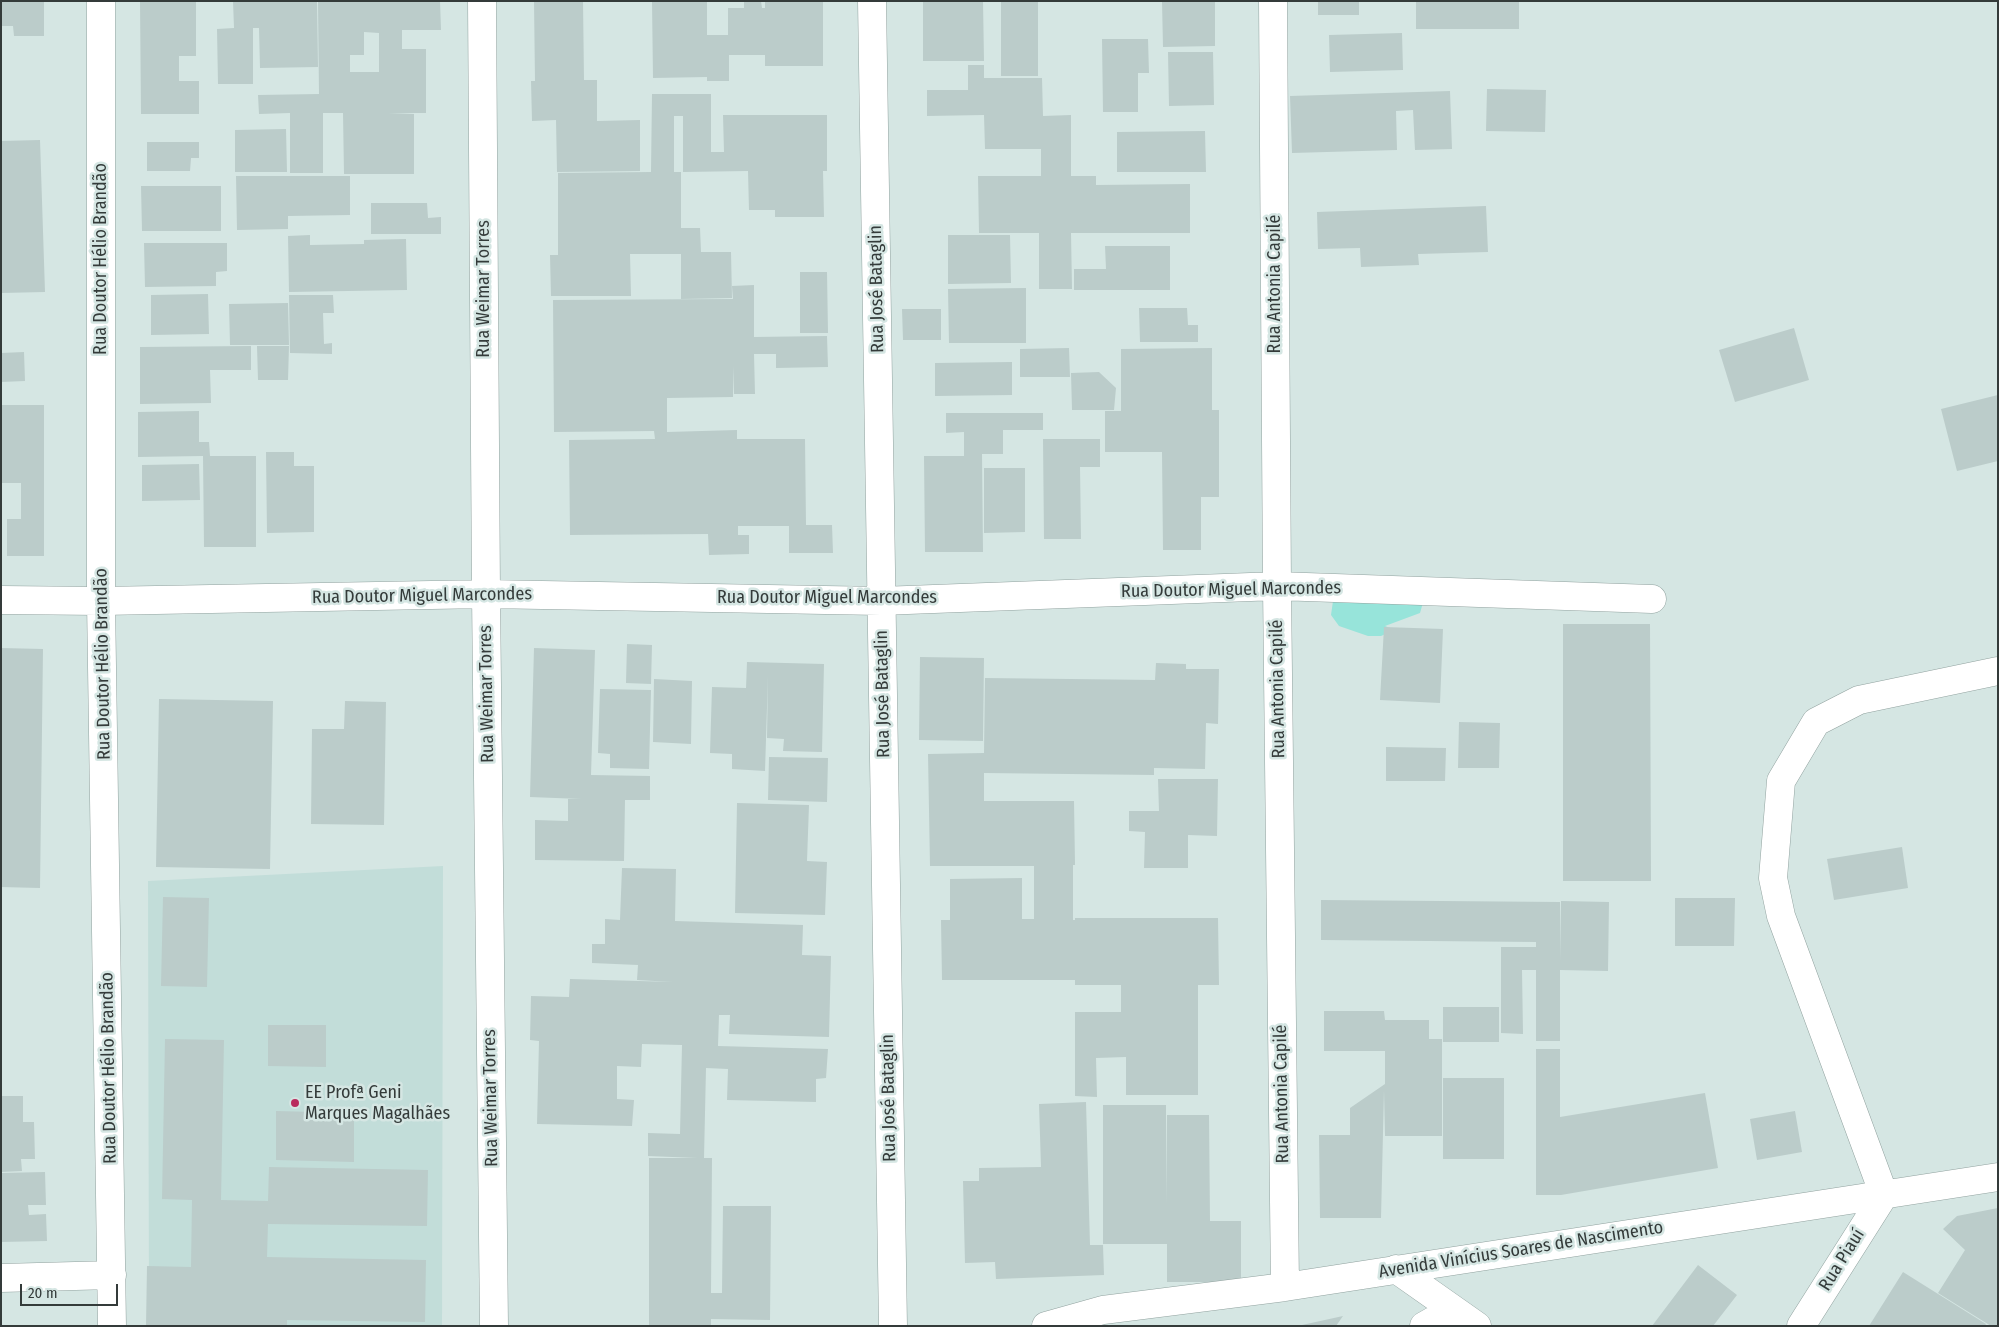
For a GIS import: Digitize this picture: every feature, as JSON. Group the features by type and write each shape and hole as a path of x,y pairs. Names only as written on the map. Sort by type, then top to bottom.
{"street":[{"name":"Rua Doutor Hélio Brandão","path":"101,1 101,601 112,1326"},
{"name":"Rua Weimar Torres","path":"482,1 494,1326"},
{"name":"Rua José Bataglin","path":"872,1 893,1326"},
{"name":"Rua Antonia Capilé","path":"1273,1 1285,1287"},
{"name":"Rua Doutor Miguel Marcondes","path":"1,600 101,601 486,594 881,601 1277,586 1652,599"},
{"path":"1884,1194 1781,916 1773,878 1781,781 1816,722 1859,700 1998,671"},
{"name":"Avenida Vinícius Soares de Nascimento","path":"1046,1326 1396,1269 1998,1177"},
{"name":"Rua Piauí","path":"1801,1326 1884,1194"},
{"path":"1396,1269 1477,1326"},
{"path":"1,1278 112,1275"},
{"path":"1424,1326 1452,1310"}],"shaded area":[{"path":"1395,576 1408,578 1424,599 1420,613 1385,626 1395,630 1381,636 1368,636 1339,626 1331,615 1333,601 1372,593"},
{"name":"EE Profª Geni Marques Magalhães","path":"443,866 442,1326 149,1326 148,881"}],"building":[{"path":"1,1 44,1 44,36 14,36 13,26 1,26"},
{"path":"140,1 196,1 196,56 179,56 179,81 199,81 199,114 141,114"},
{"path":"233,1 317,1 318,67 260,68 259,28 253,28 253,84 218,84 217,29 234,28"},
{"path":"318,1 440,1 441,30 402,30 402,49 426,49 426,113 389,113 414,114 414,174 344,174 343,113 323,113 323,173 290,173 290,113 259,114 258,95 319,94","holes":["364,32 379,33 379,72 350,72 350,55 364,55"]},
{"path":"534,1 583,1 584,80 597,80 597,121 640,120 640,171 557,172 556,120 532,121 531,81 535,81"},
{"path":"652,1 707,1 707,35 728,35 728,8 744,8 744,1 761,1 762,8 765,8 765,1 823,1 823,66 765,66 765,55 729,55 729,81 707,81 707,77 653,78"},
{"path":"923,1 983,1 984,61 923,61"},
{"path":"1001,1 1038,1 1038,76 1001,76"},
{"path":"1162,1 1215,1 1215,46 1163,47"},
{"path":"1318,1 1359,1 1359,15 1318,15"},
{"path":"1416,1 1519,1 1519,29 1416,29"},
{"path":"1402,33 1403,70 1330,72 1329,35"},
{"path":"1102,39 1148,39 1149,73 1138,73 1138,112 1103,112"},
{"path":"1168,52 1213,52 1214,105 1169,106"},
{"path":"968,65 984,65 984,78 1042,78 1043,116 1071,115 1071,176 1096,176 1096,185 1190,184 1190,233 1071,233 1072,289 1039,289 1039,233 979,233 978,176 1041,176 1041,149 985,149 984,115 927,116 927,90 968,90"},
{"path":"1487,89 1546,90 1545,132 1486,131"},
{"path":"1450,91 1452,149 1415,150 1413,110 1396,111 1397,150 1292,153 1290,96"},
{"path":"652,94 711,94 711,152 724,152 723,115 827,115 827,171 823,171 824,217 775,217 775,210 749,210 748,171 683,172 683,116 674,116 674,172 681,172 681,228 700,228 701,252 731,252 732,298 681,299 681,254 630,254 631,296 551,296 550,255 558,255 558,173 651,172"},
{"path":"286,129 287,172 235,172 235,130"},
{"path":"1205,131 1206,172 1117,172 1117,132"},
{"path":"40,140 45,292 1,293 1,141"},
{"path":"147,142 199,142 199,158 191,158 190,171 147,171"},
{"path":"236,176 350,176 350,215 288,216 288,229 237,230"},
{"path":"141,186 221,186 221,231 142,231"},
{"path":"371,203 427,203 428,218 441,217 441,234 371,234"},
{"path":"1486,206 1488,252 1418,254 1419,265 1361,267 1360,248 1318,249 1317,212"},
{"path":"310,235 310,245 364,244 364,240 406,239 407,290 289,292 288,236"},
{"path":"948,235 1010,235 1011,283 948,284"},
{"path":"144,243 227,243 227,271 216,272 216,286 145,287"},
{"path":"1105,246 1170,246 1170,290 1074,290 1074,269 1106,269"},
{"path":"800,272 827,272 828,333 800,333"},
{"path":"754,285 754,337 827,336 828,367 776,368 776,354 754,354 755,394 734,394 733,366 733,397 667,398 667,432 737,430 737,439 805,439 806,525 832,525 833,553 789,553 789,526 738,526 738,535 749,535 749,554 709,555 708,534 570,535 569,440 655,439 654,431 554,432 553,300 733,299 732,286"},
{"path":"1026,288 1026,343 949,343 948,289"},
{"path":"208,294 209,334 151,335 151,295"},
{"path":"289,295 333,295 334,313 323,313 324,344 332,343 332,354 290,353"},
{"path":"288,303 289,345 230,345 229,304"},
{"path":"1139,308 1187,308 1188,325 1198,325 1198,342 1140,342"},
{"path":"902,309 941,309 941,340 903,340"},
{"path":"1794,328 1809,380 1735,402 1719,350"},
{"path":"251,346 251,370 210,370 211,403 140,404 140,347"},
{"path":"257,346 289,346 288,380 258,380"},
{"path":"1069,348 1070,377 1020,377 1020,349"},
{"path":"1212,348 1212,410 1219,410 1219,497 1201,497 1201,550 1163,550 1162,452 1105,452 1105,411 1121,411 1121,349"},
{"path":"24,352 25,381 1,382 1,353"},
{"path":"1012,362 1012,395 935,396 935,363"},
{"path":"1099,372 1116,388 1114,410 1072,410 1071,373"},
{"path":"1998,395 1998,461 1957,471 1941,409"},
{"path":"1,405 44,405 44,556 7,556 7,519 21,519 21,483 1,483"},
{"path":"199,411 199,442 209,442 210,456 256,456 256,547 204,547 203,456 138,457 138,412"},
{"path":"946,413 1043,413 1043,430 1003,430 1003,454 982,454 983,552 925,552 924,456 964,456 964,432 946,433"},
{"path":"1043,439 1100,439 1100,467 1080,467 1081,539 1044,539"},
{"path":"266,452 294,452 294,466 314,466 314,532 267,533"},
{"path":"199,464 200,500 142,501 142,465"},
{"path":"984,468 1025,468 1025,532 984,533"},
{"path":"1563,624 1650,624 1651,881 1563,881"},
{"path":"1384,627 1443,629 1440,703 1380,700"},
{"path":"627,644 652,645 651,684 626,683"},
{"path":"1,648 43,649 40,888 1,887"},
{"path":"534,648 595,650 591,775 650,776 650,800 625,800 624,861 535,860 535,820 568,821 568,799 581,799 530,797"},
{"path":"920,657 984,658 983,741 919,740"},
{"path":"747,662 824,664 822,752 783,751 784,739 767,738 768,676 765,771 732,769 732,754 710,753 712,687 746,688"},
{"path":"1156,663 1186,664 1186,669 1219,669 1218,724 1206,723 1205,769 1154,768 1154,775 984,773 984,801 1074,801 1075,865 1073,865 1073,920 1075,918 1218,918 1219,985 1198,985 1198,1095 1126,1095 1126,1057 1096,1058 1097,1097 1075,1096 1075,1012 1121,1012 1121,985 1075,985 1075,980 942,980 941,920 950,920 950,879 1022,878 1022,919 1034,919 1034,866 930,866 928,754 984,753 985,678 1155,680"},
{"path":"654,679 692,681 691,744 653,742"},
{"path":"600,689 651,690 649,769 610,768 610,754 598,753"},
{"path":"159,699 273,701 270,869 156,867"},
{"path":"345,701 386,702 384,825 311,824 312,729 344,729"},
{"path":"1459,722 1500,723 1499,768 1458,768"},
{"path":"1386,747 1446,748 1445,781 1386,781"},
{"path":"769,757 828,758 827,802 768,800"},
{"path":"1158,779 1218,779 1217,836 1188,835 1188,868 1144,868 1145,832 1129,831 1129,811 1159,811"},
{"path":"737,803 809,805 807,861 827,862 825,915 735,913"},
{"path":"1902,847 1908,888 1834,900 1827,859"},
{"path":"622,868 676,869 675,921 803,925 802,955 831,956 829,1037 729,1034 730,1015 719,1015 718,1046 828,1049 826,1078 816,1079 816,1102 727,1100 728,1069 706,1068 704,1158 712,1158 711,1293 722,1293 723,1206 771,1206 770,1320 711,1319 711,1326 649,1326 649,1158 697,1158 648,1156 648,1133 680,1134 682,1045 642,1044 641,1067 617,1066 617,1099 634,1100 632,1126 537,1124 539,1041 530,1040 531,996 569,997 570,979 673,982 637,980 638,965 592,963 592,944 605,944 605,919 620,920"},
{"path":"163,897 209,898 207,987 161,986"},
{"path":"1675,898 1735,898 1734,946 1675,946"},
{"path":"1321,900 1560,902 1560,961 1561,901 1609,902 1608,971 1560,970 1560,1041 1536,1041 1536,970 1522,970 1523,1034 1501,1033 1501,947 1536,947 1536,942 1321,940"},
{"path":"1443,1007 1499,1007 1499,1042 1443,1042"},
{"path":"1324,1011 1384,1011 1385,1020 1429,1020 1429,1039 1442,1039 1442,1136 1385,1136 1384,1090 1381,1218 1320,1218 1319,1135 1350,1135 1350,1108 1385,1084 1385,1051 1324,1051"},
{"path":"268,1025 326,1025 326,1067 268,1066"},
{"path":"165,1039 224,1040 221,1200 268,1201 269,1167 428,1170 427,1226 268,1224 267,1257 426,1260 425,1322 287,1320 287,1326 146,1326 147,1266 191,1267 192,1200 162,1199"},
{"path":"1536,1049 1560,1049 1560,1117 1705,1093 1718,1168 1561,1195 1536,1195"},
{"path":"1443,1078 1504,1078 1504,1159 1443,1159"},
{"path":"1,1096 23,1096 23,1122 34,1122 35,1159 21,1159 22,1171 1,1172"},
{"path":"1086,1102 1090,1245 1103,1245 1104,1275 996,1279 995,1262 965,1263 963,1181 979,1181 979,1168 1041,1167 1039,1104"},
{"path":"1103,1105 1166,1105 1166,1204 1167,1115 1209,1115 1210,1221 1241,1221 1241,1282 1167,1282 1167,1244 1103,1244"},
{"path":"276,1111 354,1113 354,1162 276,1160"},
{"path":"1795,1111 1802,1152 1757,1160 1750,1119"},
{"path":"45,1172 46,1205 28,1205 29,1215 46,1214 47,1241 1,1242 1,1173"},
{"path":"1998,1208 1998,1326 1991,1326 1938,1293 1965,1250 1943,1229 1957,1216"},
{"path":"1698,1265 1737,1295 1713,1326 1652,1326"},
{"path":"1903,1272 1986,1324 1985,1326 1869,1326"},
{"path":"1343,1316 1336,1326 1302,1326 1302,1325"}],"place":[{"name":"EE Profª Geni Marques Magalhães","path":"295,1103"}]}
